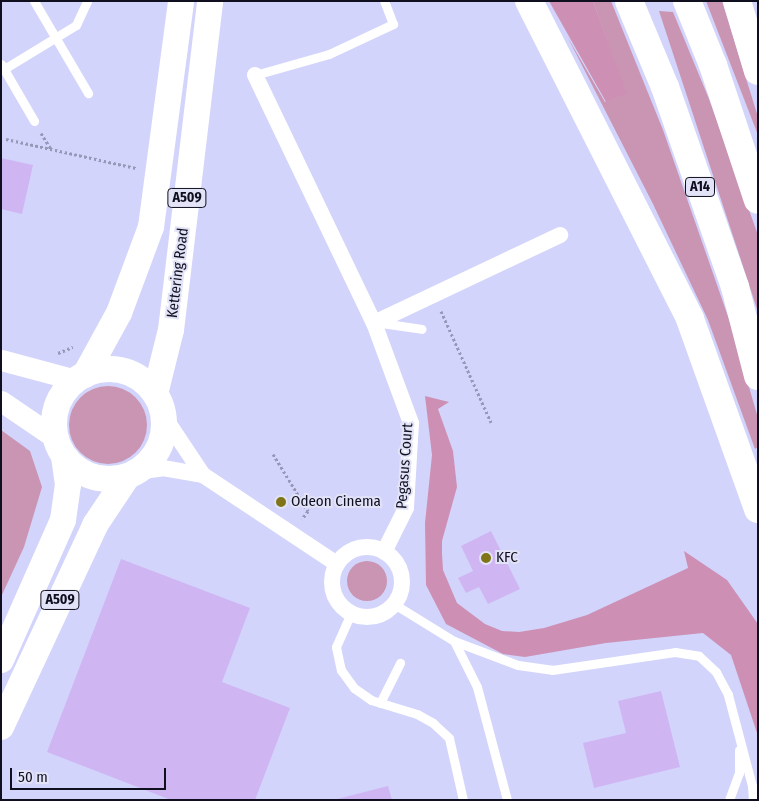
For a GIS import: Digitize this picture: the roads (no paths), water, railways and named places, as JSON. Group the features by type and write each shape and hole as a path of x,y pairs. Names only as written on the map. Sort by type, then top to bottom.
{"highway":[{"path":"529,1 690,319 758,508"},
{"name":"A14","path":"629,1 664,87 735,287 758,376"},
{"path":"687,1 712,65 758,200"},
{"path":"737,1 758,71"}],"main road":[{"name":"A509","path":"81,378 120,313 151,227 181,1"},
{"name":"Kettering Road","path":"159,405 170,330 210,1"},
{"path":"100,370 124,372 144,382 159,405 159,448 149,462 132,474 110,479 92,476 76,468 60,447 54,423 57,407 65,392 81,378 100,370"},
{"name":"A509","path":"1,660 63,520 68,486 60,447"},
{"name":"A509","path":"1,727 95,525 132,474"}],"street":[{"name":"Pegasus Court","path":"256,75 374,323 411,423 406,508 384,552"},
{"path":"374,323 560,235"},
{"path":"1,360 81,378"},
{"path":"1,401 60,447"},
{"path":"159,405 203,475"},
{"path":"132,474 163,468 203,475 337,564"},
{"path":"372,547 384,552 396,562 401,576 401,590 394,604 374,616 351,613 340,604 333,591 332,577 337,564 346,554 358,548 372,547"}],"lane":[{"path":"34,1 88,93"},
{"path":"34,121 3,66 76,26 87,1"},
{"path":"256,75 329,54 393,24 384,1"},
{"path":"374,323 422,329"},
{"path":"394,604 454,642 511,663 552,670 676,652 699,656 716,672 739,732 752,786 753,800"},
{"path":"351,613 336,647 340,670 354,688 380,703 417,714 433,723 449,738 463,800"},
{"path":"454,642 478,687 507,800"},
{"path":"380,703 400,662"},
{"path":"729,800 740,773 739,732"}],"place":[{"name":"Odeon Cinema","path":"281,502"},
{"name":"KFC","path":"486,558"}]}
